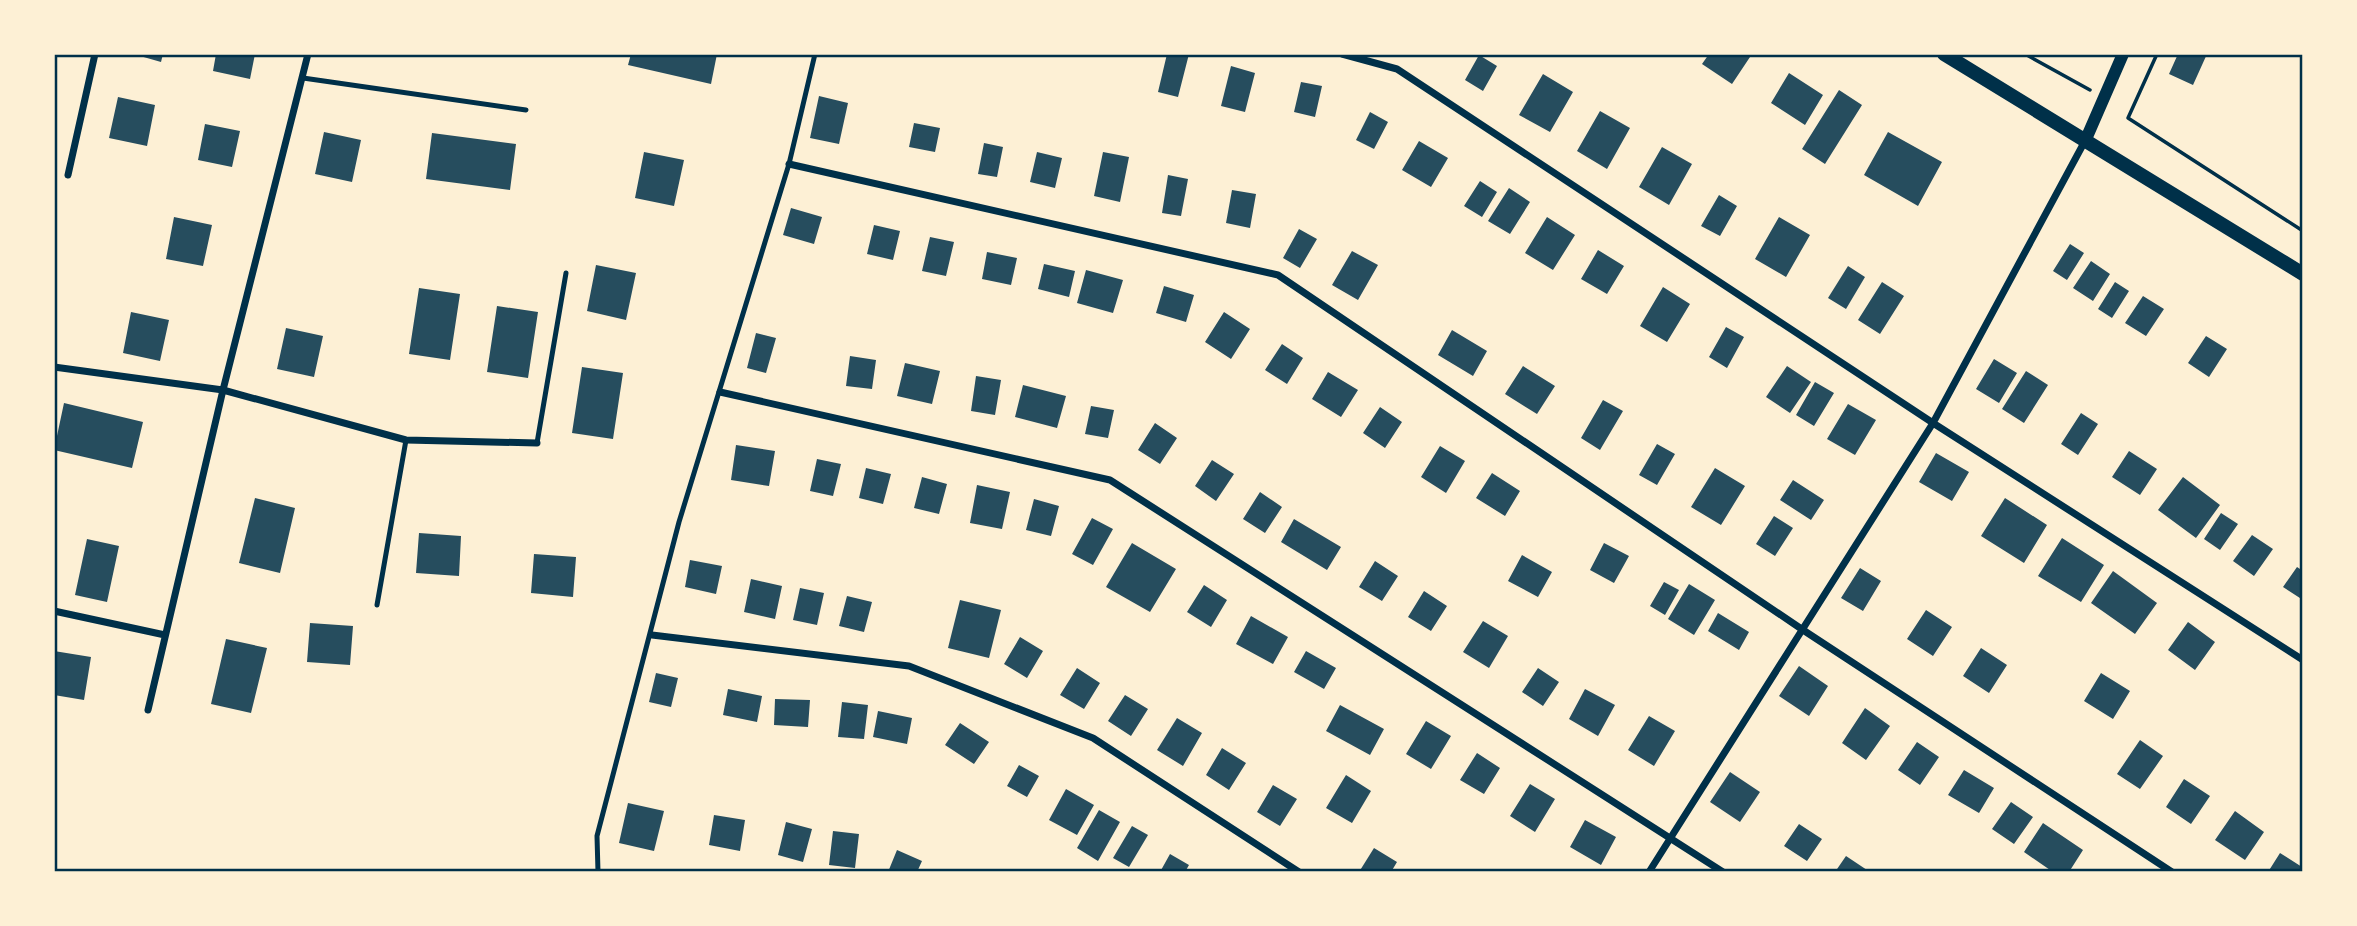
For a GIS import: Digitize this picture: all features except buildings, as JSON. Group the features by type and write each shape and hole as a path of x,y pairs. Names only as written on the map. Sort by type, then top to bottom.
{"main road":[{"path":"1944,54 2303,274"}],"street":[{"path":"68,175 95,54"},
{"path":"148,710 223,390 308,54"},
{"path":"1342,54 1397,69 1933,423 2303,660"},
{"path":"1649,872 1933,423 2086,139 2123,54"},
{"path":"789,163 1278,275 1803,630 2172,872"},
{"path":"54,367 223,390 405,440 537,443"},
{"path":"720,392 1110,480 1723,872"},
{"path":"54,611 165,635"},
{"path":"652,635 909,666 1093,738 1299,872"}],"lane":[{"path":"598,872 597,836 652,635 679,522 789,163 815,54"},
{"path":"303,78 526,110"},
{"path":"537,443 566,273"},
{"path":"377,605 405,440"}],"path":[{"path":"2025,54 2104,98"},
{"path":"2157,54 2128,118 2303,231"}]}
